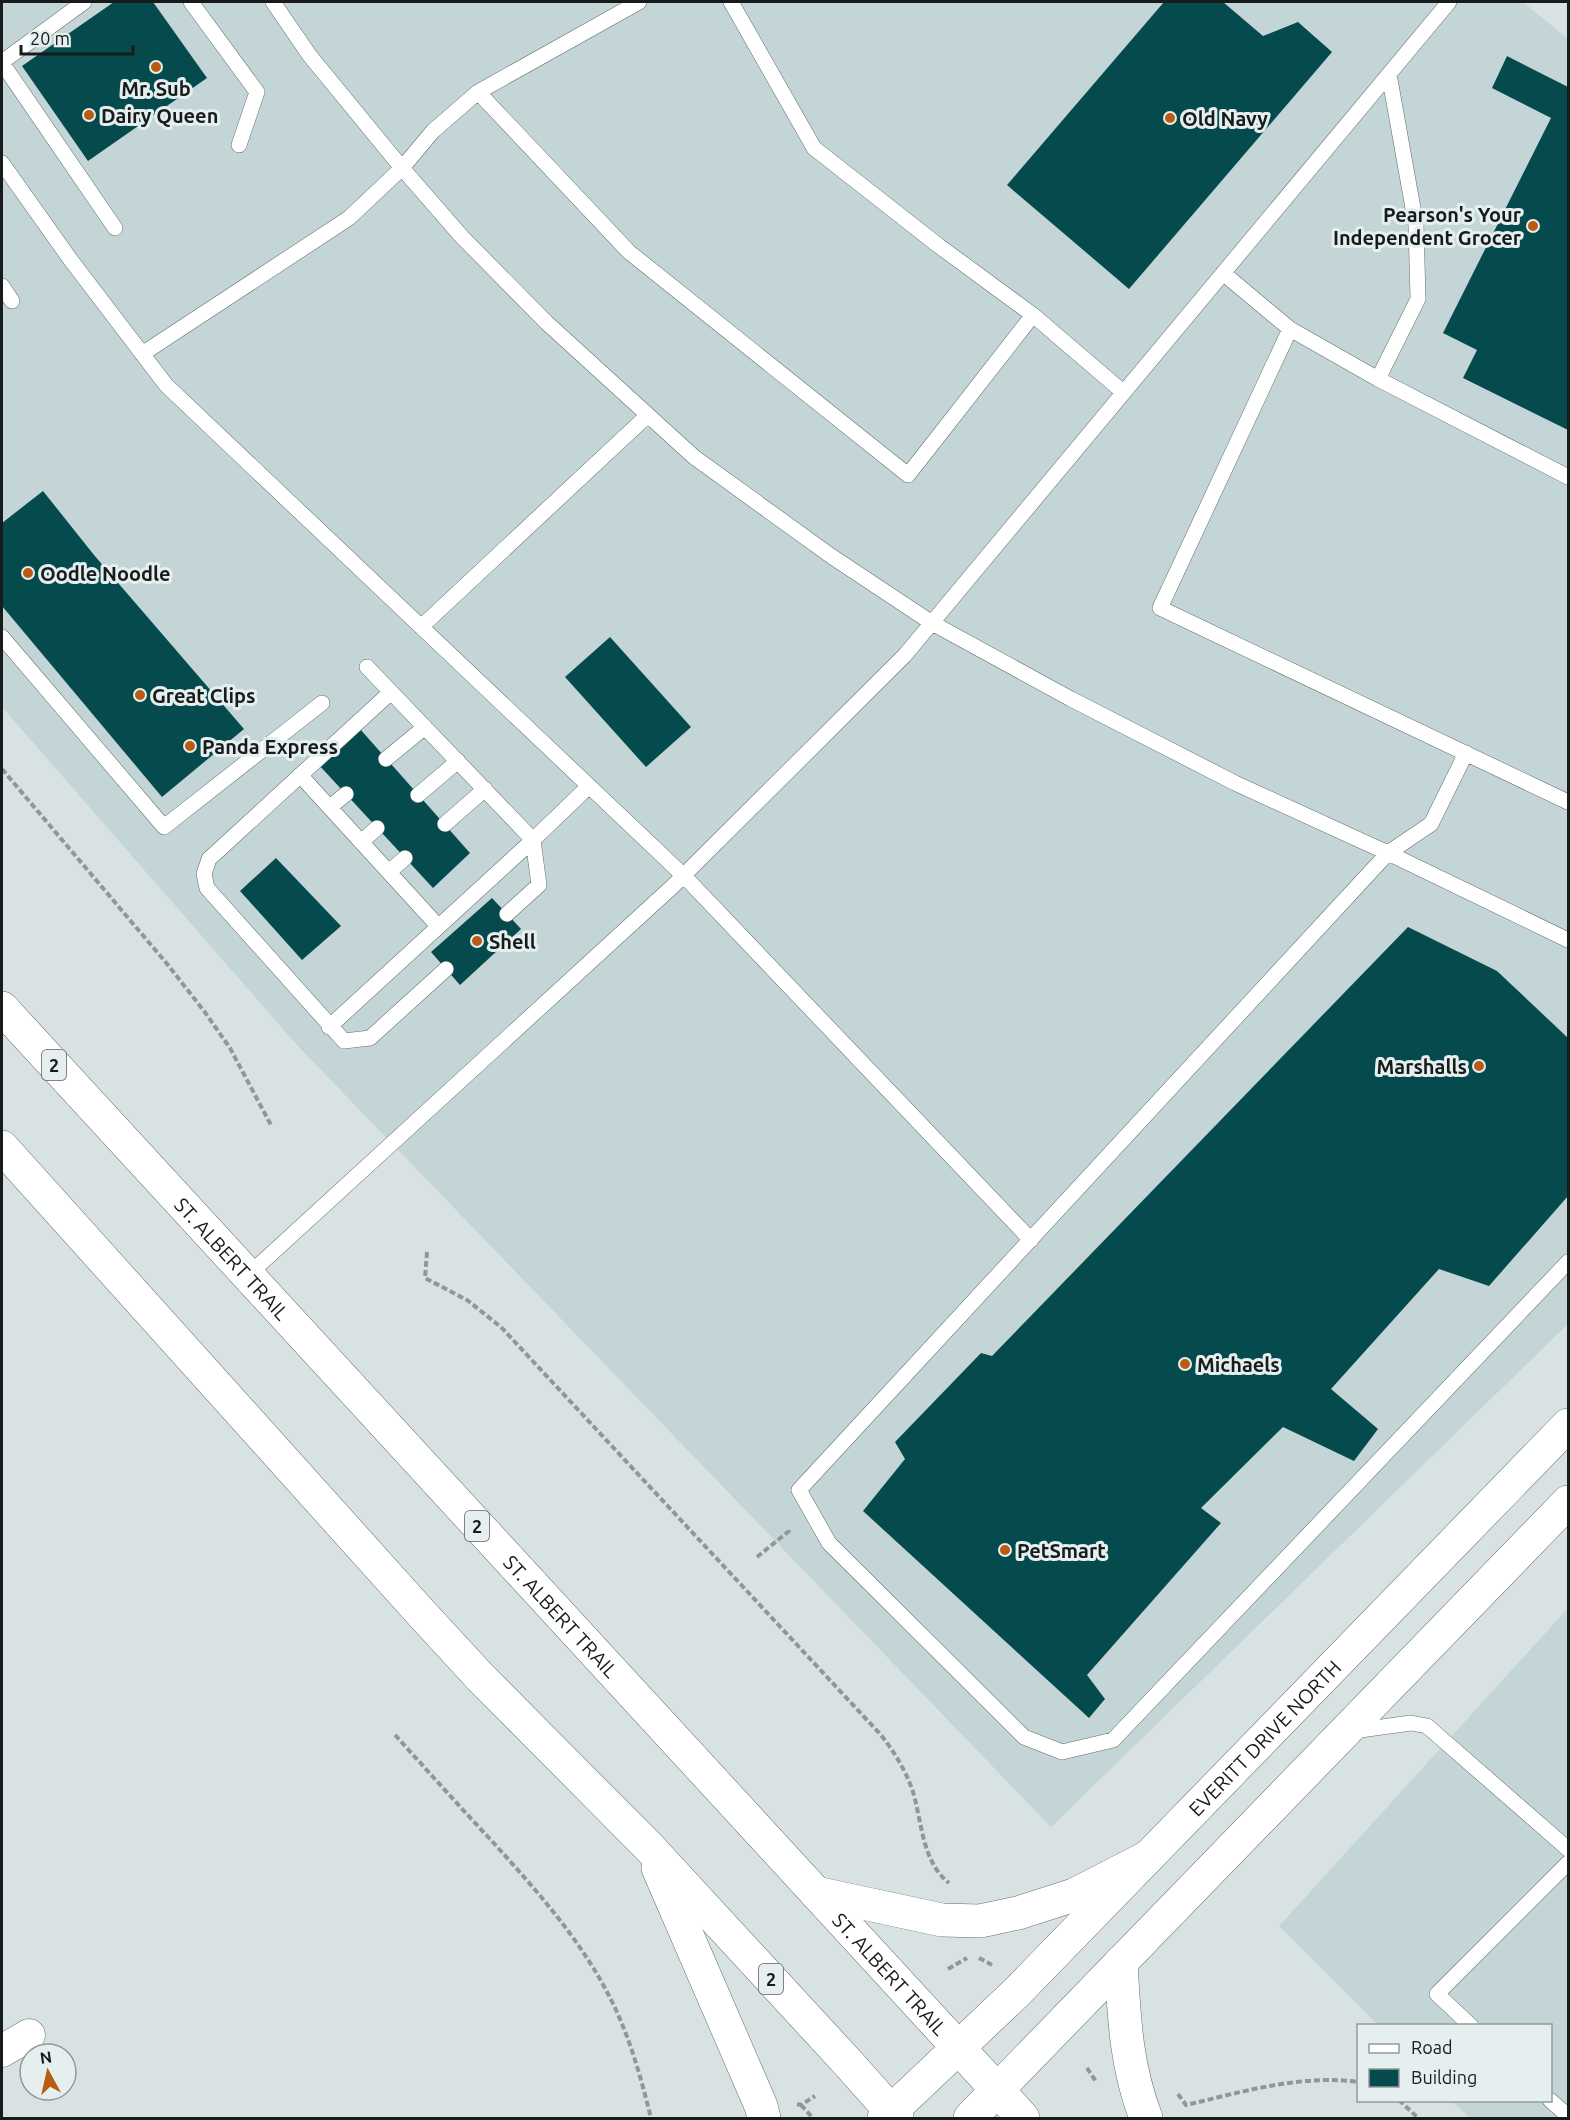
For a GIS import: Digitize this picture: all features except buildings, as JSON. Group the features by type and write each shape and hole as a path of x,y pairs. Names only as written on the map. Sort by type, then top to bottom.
{"main road":[{"name":"ST. ALBERT TRAIL","path":"2,1008 1023,2118"},
{"name":"2","path":"2,1147 422,1614 649,1847 849,2064 890,2116"},
{"name":"EVERITT DRIVE NORTH","path":"890,2116 1148,1857 1569,1425"},
{"path":"970,2118 1569,1502"},
{"path":"649,1847 761,2106 764,2118"},
{"path":"816,1893 942,1920 980,1921 1018,1913 1074,1895 1148,1857"},
{"path":"1121,1962 1124,2024 1134,2083 1146,2118"}],"street":[{"path":"2,2051 29,2035"}],"lane":[{"path":"84,2 2,62 115,228"},
{"path":"191,2 257,92 239,145"},
{"path":"273,2 310,56 462,237 531,307 694,457 831,556 932,623 1071,699 1235,783 1569,940"},
{"path":"142,354 349,218 402,168 433,131 478,92 639,2"},
{"path":"731,2 814,148 939,246 1033,315 1124,392"},
{"path":"247,1276 684,876 905,655 1449,2"},
{"path":"1378,379 1418,299 1416,225 1389,74"},
{"path":"478,92 629,252 908,476 1033,315"},
{"path":"2,163 70,259 166,385 684,876 1031,1239"},
{"path":"1223,273 1290,329 1378,379 1569,477"},
{"path":"2,286 12,301"},
{"path":"1290,329 1160,608 1569,802"},
{"path":"421,627 648,415"},
{"path":"2,638 164,827 322,704"},
{"path":"367,667 534,840 539,885 507,914"},
{"path":"391,692 209,859 204,874 207,888 329,1027 344,1041 370,1038 446,969"},
{"path":"386,759 425,727"},
{"path":"1466,753 1431,824 1388,853 799,1490 829,1543 1024,1737 1062,1752 1113,1740 1569,1263"},
{"path":"418,795 458,761"},
{"path":"300,775 438,926"},
{"path":"329,1027 534,840 589,786"},
{"path":"445,824 485,789"},
{"path":"330,807 346,794"},
{"path":"362,842 377,828"},
{"path":"389,872 405,858"},
{"path":"1347,1731 1411,1723 1427,1726 1569,1849"},
{"path":"1470,2024 1437,1994 1569,1863"},
{"path":"1552,2101 1569,2116"}],"path":[{"path":"2,770 168,965 204,1011 230,1048 272,1127"},
{"path":"427,1252 425,1278 467,1300 501,1327 881,1735 894,1751 904,1769 913,1792 929,1854 937,1870 955,1887"},
{"path":"757,1557 789,1531 799,1490"},
{"path":"395,1736 528,1881 570,1932 617,2012 641,2079 651,2118"},
{"path":"948,1969 973,1954"},
{"path":"1176,2091 1186,2105 1249,2089 1308,2081 1357,2082"},
{"path":"1401,2102 1418,2118"},
{"path":"801,2105 813,2118"}],"shaded area":[{"path":"2,2 1523,2 1568,39 1568,1324 1051,1827 297,1045 2,707"},
{"path":"1568,1608 1568,2118 1470,2118 1453,2102 1552,2102 1552,2024 1377,2024 1279,1926"}],"place":[{"name":"Mr. Sub","path":"156,67"},
{"name":"Dairy Queen","path":"89,115"},
{"name":"Old Navy","path":"1170,118"},
{"name":"Pearson's Your Independent Grocer","path":"1533,226"},
{"name":"Oodle Noodle","path":"28,573"},
{"name":"Great Clips","path":"140,695"},
{"name":"Panda Express","path":"190,746"},
{"name":"Shell","path":"477,941"},
{"name":"Marshalls","path":"1479,1066"},
{"name":"Michaels","path":"1185,1364"},
{"name":"PetSmart","path":"1005,1550"}]}
